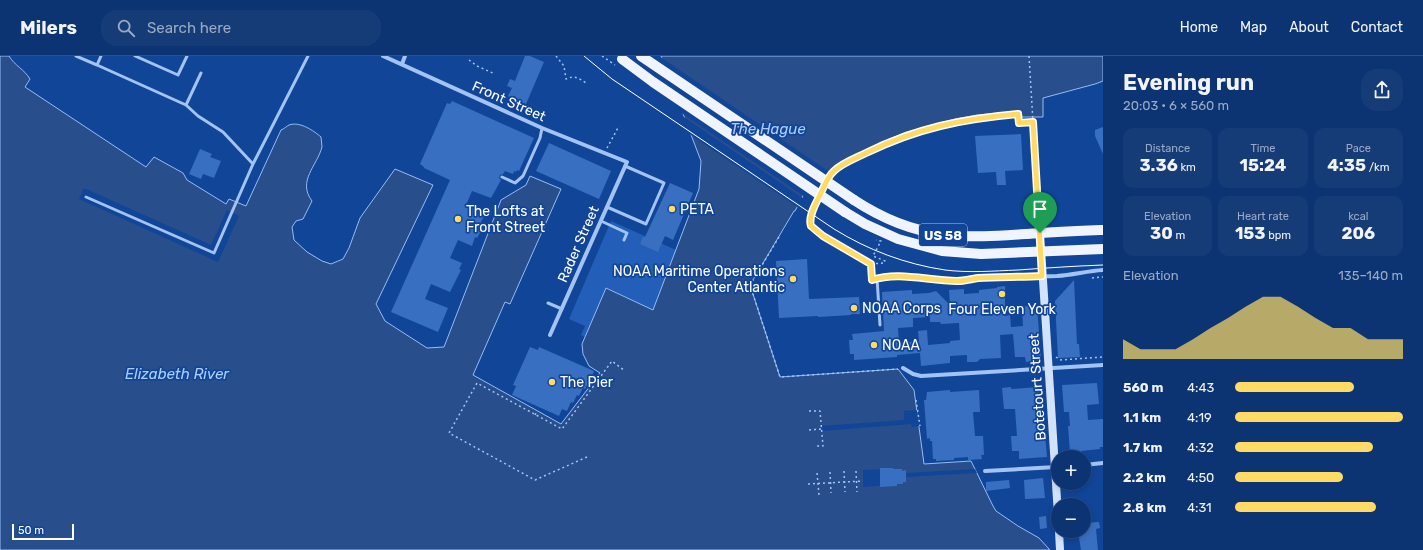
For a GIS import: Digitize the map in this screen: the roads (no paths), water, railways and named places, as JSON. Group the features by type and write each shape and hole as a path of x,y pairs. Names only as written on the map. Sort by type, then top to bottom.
{"main road":[{"name":"US 58","path":"641,56 854,200 897,223 940,234 976,237 1103,230"},
{"name":"US 58","path":"619,60 846,212 865,224 898,239 942,251 981,254 1103,249"}],"street":[{"name":"Front Street","path":"383,56 542,128 626,164"},
{"path":"402,64 405,56"},
{"name":"Rader Street","path":"550,335 626,164"},
{"name":"Botetourt Street","path":"1040,233 1048,368 1055,450"},
{"path":"872,280 877,278 906,276 925,280 958,281 978,278 1064,275 1103,270"},
{"path":"901,368 921,376 1103,365"},
{"path":"1091,464 1103,463"},
{"path":"985,471 1051,467"},
{"path":"1059,538 1060,550"}],"lane":[{"path":"76,56 186,105 198,116 223,132 253,164"},
{"path":"97,65 101,56"},
{"path":"135,56 178,75 187,56"},
{"path":"86,196 214,254 253,164 308,56"},
{"path":"186,105 201,73"},
{"path":"502,177 515,183 523,176 540,138 542,128"},
{"path":"626,164 664,183 663,185 668,187"},
{"path":"646,224 663,185"},
{"path":"607,207 651,226"},
{"path":"1038,209 1040,233"},
{"path":"600,221 627,233 624,240"},
{"path":"877,278 880,325"},
{"path":"548,303 562,309"}],"water":[{"name":"Elizabeth River","path":"0,56 9,56 28,76 30,79 25,87 146,167 154,157 183,173 187,180 226,204 229,199 246,206 281,130 289,125 298,124 311,130 321,137 322,147 307,180 308,194 312,201 303,219 296,221 292,227 294,240 307,252 322,261 331,264 343,259 349,248 360,218 395,169 433,185 376,304 385,321 427,348 444,347 501,200 526,185 530,176 561,189 510,304 505,302 473,375 561,424 600,373 589,366 583,354 582,344 606,288 653,310 699,189 701,161 661,56 1103,56 1103,81 1043,98 1043,117 1022,117 1021,111 977,115 955,119 906,132 841,163 805,192 750,285 780,377 898,369 914,390 924,464 971,461 996,511 1039,538 1050,550 0,550"}],"tram line":[{"path":"584,56 612,79 834,229 874,250 916,264 954,271 972,272 1103,265"}],"place":[{"name":"PETA","path":"672,209"},
{"name":"The Lofts at Front Street","path":"458,219"},
{"name":"NOAA Maritime Operations Center Atlantic","path":"793,279"},
{"name":"Four Eleven York","path":"1002,294"},
{"name":"NOAA Corps","path":"854,308"},
{"name":"NOAA","path":"874,345"},
{"name":"The Pier","path":"552,382"}],"water label":[{"name":"The Hague","path":"768,129"}]}
